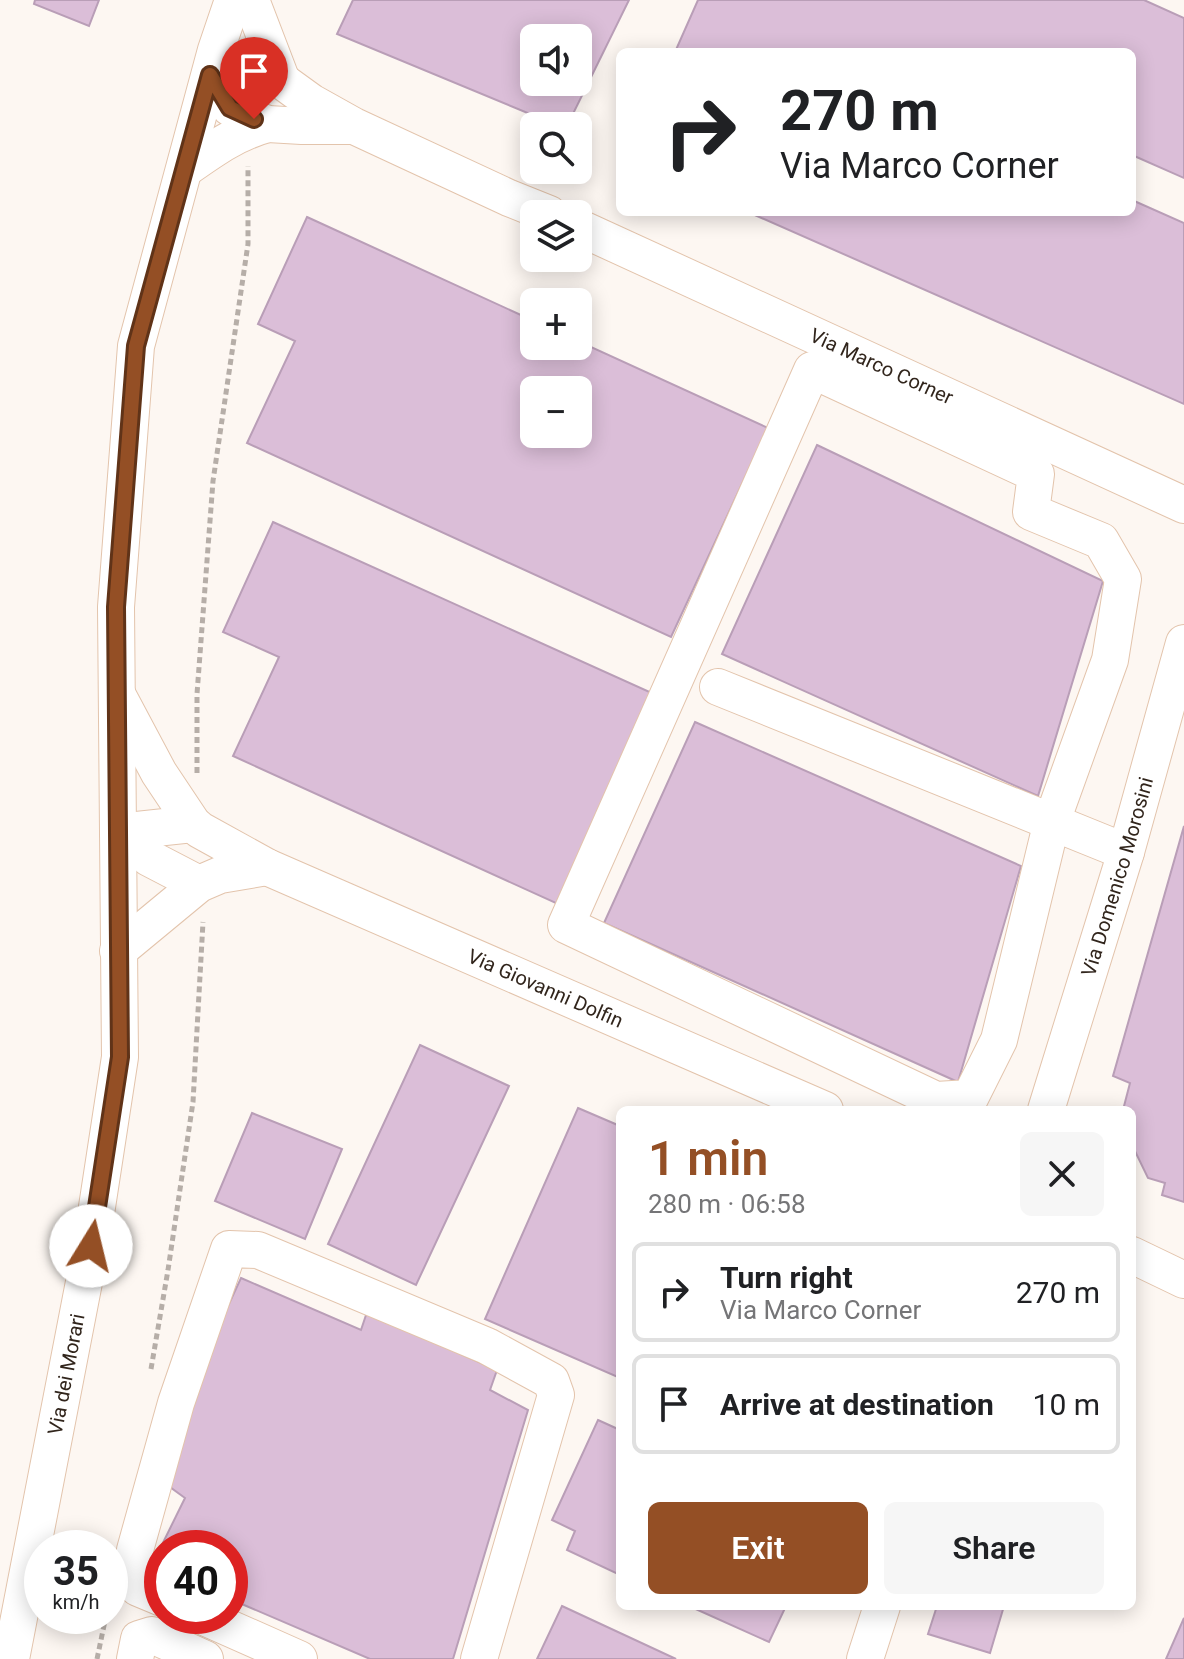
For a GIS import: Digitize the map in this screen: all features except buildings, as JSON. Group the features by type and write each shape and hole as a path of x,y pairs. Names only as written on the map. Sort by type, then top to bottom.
{"street":[{"name":"Via dei Morari","path":"12,1657 91,1246 120,1057 116,607 136,346 233,0"},
{"path":"251,0 282,81"},
{"path":"354,126 268,124 230,108 210,75 240,74 282,81 311,102 354,126 520,202"},
{"path":"185,169 229,139 268,124"},
{"name":"Via Marco Corner","path":"592,234 907,396 1044,460 1184,505"},
{"path":"907,396 812,370 566,925 936,1100 970,1098 999,1040 1052,821 1110,660 1123,579 1101,541 1031,512 1044,460"},
{"name":"Via Domenico Morosini","path":"1047,1106 1126,852 1184,643"},
{"path":"718,687 1126,852"},
{"name":"Via Giovanni Dolfin","path":"115,691 159,773 193,824 267,867 816,1106"},
{"path":"118,832 193,824"},
{"path":"118,832 149,858 199,884"},
{"path":"118,951 199,884 220,875 267,867"},
{"path":"144,1590 138,1588 133,1571 135,1550 176,1403 229,1249 258,1250 487,1346 551,1381 556,1395 479,1659"},
{"path":"1136,1257 1184,1280"},
{"path":"865,1659 881,1610"},
{"path":"243,1634 299,1659"},
{"path":"135,1659 139,1639 152,1635 205,1659"}],"path":[{"path":"97,1659 102,1634"}],"route":[{"path":"91,1246 120,1057 116,607 136,346 210,75 230,108 254,119"}]}
